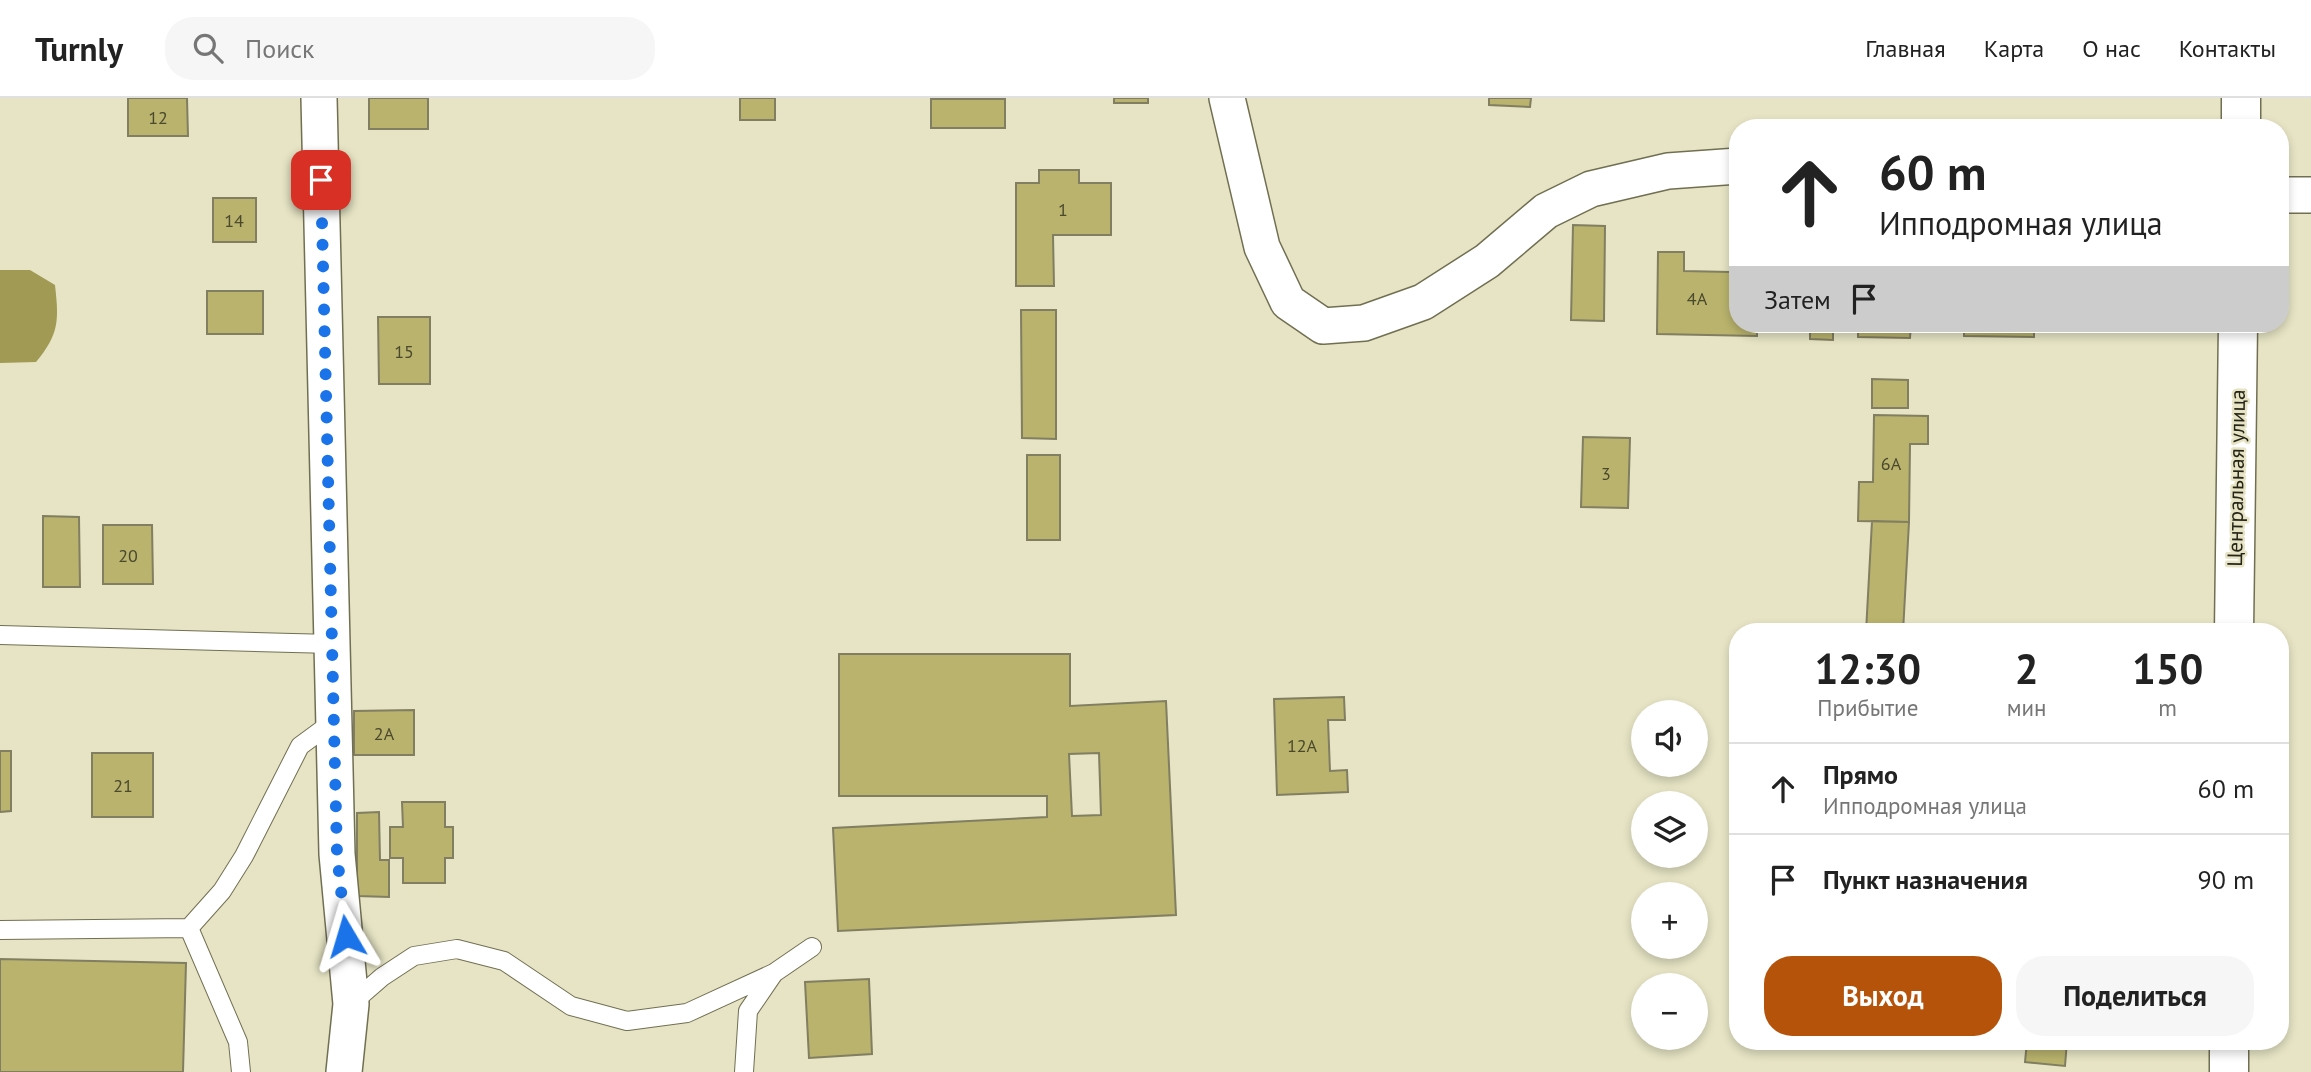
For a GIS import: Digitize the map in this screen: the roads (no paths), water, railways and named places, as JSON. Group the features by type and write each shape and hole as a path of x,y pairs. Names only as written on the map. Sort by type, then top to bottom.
{"street":[{"path":"319,98 337,854 351,1004 344,1072"},
{"path":"1227,98 1262,247 1288,302 1323,326 1364,323 1423,302 1487,261 1546,211 1591,189 1668,172 1729,167"},
{"path":"2241,98 2241,119"},
{"path":"2289,195 2311,195"},
{"name":"Центральная улица","path":"2234,623 2238,333"},
{"path":"2229,1050 2229,1072"}],"lane":[{"path":"0,635 332,644"},
{"path":"0,930 189,928 222,891 244,856 300,746 334,721"},
{"path":"189,928 237,1042 241,1072"},
{"path":"351,1004 382,977 414,956 457,949 504,961 571,1006 627,1021 687,1013 775,972 812,947"},
{"path":"744,1072 748,1012 775,972"}]}
